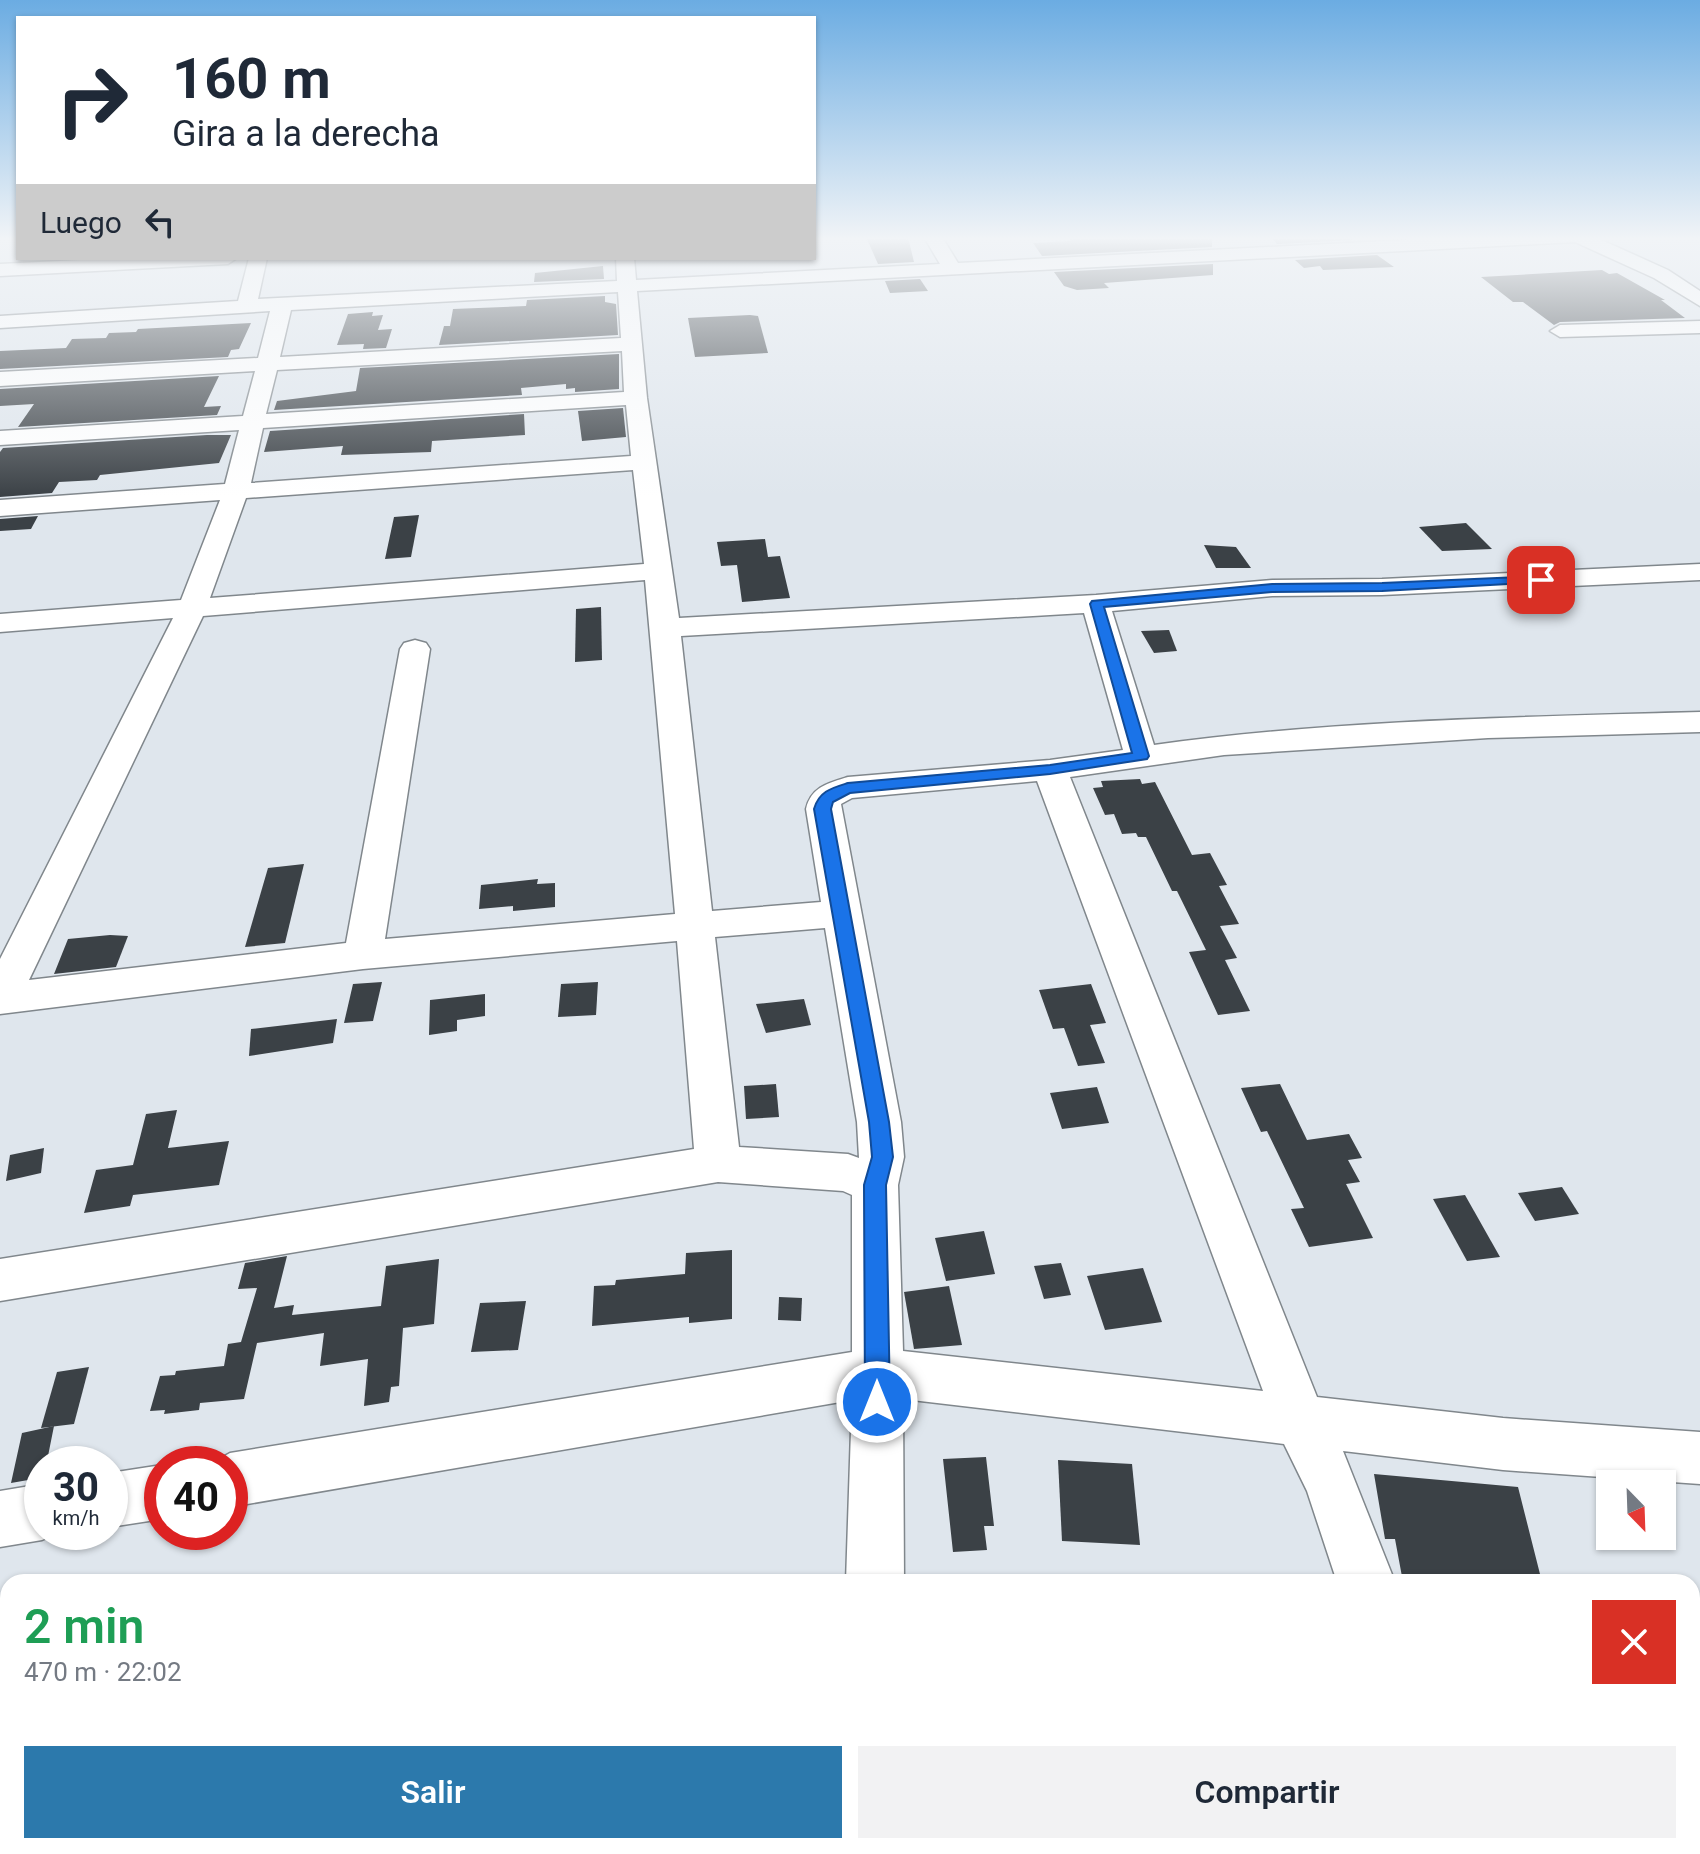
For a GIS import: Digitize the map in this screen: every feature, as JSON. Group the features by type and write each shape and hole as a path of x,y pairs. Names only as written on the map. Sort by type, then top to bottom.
{"street":[{"path":"0,998 192,608 236,491 277,324"},
{"path":"631,324 636,398 665,628 718,1164"},
{"path":"1560,331 1700,327"},
{"path":"0,379 632,344"},
{"path":"0,438 636,398"},
{"path":"0,508 644,462"},
{"path":"0,623 658,571"},
{"path":"665,628 1096,604 1272,588 1382,587 1700,572"},
{"path":"1096,604 1141,756"},
{"path":"363,955 415,649"},
{"path":"875,1574 878,1372 875,1185 882,1157 879,1122 823,809 825,800 833,793 867,786 1050,770 1224,745 1313,738 1700,722"},
{"path":"1050,770 1300,1421 1331,1483 1363,1574"},
{"path":"0,998 363,955 843,913"},
{"path":"0,1280 718,1164 848,1173 875,1185"},
{"path":"248,1477 878,1372 1503,1444 1700,1458"},
{"path":"0,1519 24,1515"}],"building":[{"path":"251,324 239,349 231,350 228,357 0,369 0,351 66,348 72,339 106,338 109,333 136,332 138,329"},
{"path":"345,324 380,324 378,330 392,329 386,348 363,349 364,344 337,345"},
{"path":"450,324 617,324 618,335 439,345 444,326"},
{"path":"689,324 760,324 768,353 695,357"},
{"path":"619,354 619,389 575,392 575,388 566,389 566,384 521,388 522,395 274,410 277,401 356,391 360,368"},
{"path":"219,376 204,407 221,406 217,415 18,427 34,404 0,406 0,389"},
{"path":"623,408 626,437 582,441 578,411"},
{"path":"524,414 525,435 432,441 431,452 341,455 343,446 264,452 270,431"},
{"path":"231,435 219,463 100,475 97,480 59,482 52,493 0,497 0,452 3,448"},
{"path":"419,515 411,557 385,559 394,517"},
{"path":"38,516 31,529 0,531 0,519"},
{"path":"1466,523 1492,549 1442,551 1419,527"},
{"path":"765,539 768,557 780,556 790,598 742,602 737,565 721,566 717,542"},
{"path":"1204,545 1236,547 1251,568 1216,568"},
{"path":"601,607 602,660 575,662 576,609"},
{"path":"1169,630 1177,651 1154,653 1141,631"},
{"path":"1140,779 1142,784 1155,782 1192,855 1210,853 1227,885 1219,886 1239,924 1220,926 1237,958 1225,960 1250,1011 1218,1015 1189,952 1206,950 1177,891 1172,891 1146,837 1138,837 1136,833 1122,834 1114,814 1105,815 1093,788 1103,787 1101,781"},
{"path":"304,864 285,943 245,947 268,868"},
{"path":"538,879 537,884 555,883 555,907 513,911 513,906 479,909 481,885"},
{"path":"128,936 116,967 54,974 68,939"},
{"path":"382,982 373,1021 344,1023 353,984"},
{"path":"598,982 596,1015 558,1017 561,984"},
{"path":"1091,984 1106,1023 1090,1025 1105,1063 1078,1066 1064,1028 1053,1029 1039,990"},
{"path":"485,994 485,1016 457,1020 457,1031 429,1035 430,1000"},
{"path":"804,999 811,1025 766,1033 756,1004"},
{"path":"337,1019 333,1043 249,1056 251,1029"},
{"path":"776,1084 779,1117 746,1119 744,1086"},
{"path":"1280,1084 1307,1140 1349,1134 1362,1158 1348,1160 1360,1182 1346,1184 1373,1238 1309,1247 1291,1209 1304,1208 1267,1131 1261,1132 1241,1088"},
{"path":"1097,1087 1109,1123 1062,1129 1050,1093"},
{"path":"177,1110 168,1148 229,1141 219,1185 133,1195 130,1206 84,1213 96,1170 133,1165 146,1114"},
{"path":"44,1148 41,1173 6,1181 10,1155"},
{"path":"1562,1187 1579,1214 1535,1221 1518,1193"},
{"path":"1465,1195 1500,1257 1467,1261 1433,1199"},
{"path":"984,1231 995,1274 946,1281 935,1238"},
{"path":"732,1250 732,1319 689,1323 689,1317 592,1326 594,1286 615,1285 616,1280 685,1274 686,1253"},
{"path":"287,1256 274,1308 294,1305 292,1315 381,1306 386,1266 439,1259 434,1324 403,1328 399,1386 391,1387 389,1402 364,1406 368,1359 320,1366 324,1333 257,1343 244,1399 200,1403 199,1410 164,1414 165,1410 150,1411 160,1376 175,1375 176,1371 224,1366 228,1344 241,1342 257,1288 238,1289 245,1263"},
{"path":"1061,1263 1071,1295 1044,1299 1034,1266"},
{"path":"1143,1268 1162,1322 1105,1330 1087,1276"},
{"path":"949,1286 962,1345 914,1349 904,1292"},
{"path":"779,1297 802,1298 801,1321 778,1320"},
{"path":"526,1301 518,1350 471,1352 480,1303"},
{"path":"89,1367 74,1424 41,1428 57,1372"},
{"path":"54,1426 50,1446 24,1446 24,1481 11,1483 22,1433"},
{"path":"986,1457 994,1526 984,1526 987,1550 953,1552 943,1459"},
{"path":"1058,1460 1132,1464 1140,1545 1062,1541"},
{"path":"1374,1474 1518,1487 1540,1574 1402,1574 1395,1539 1385,1539"}],"route":[{"path":"877,1402 875,1185 881,1171 882,1157 879,1122 823,809 825,800 833,793 848,788 1050,770 1141,756 1096,604 1272,588 1541,580"}]}
